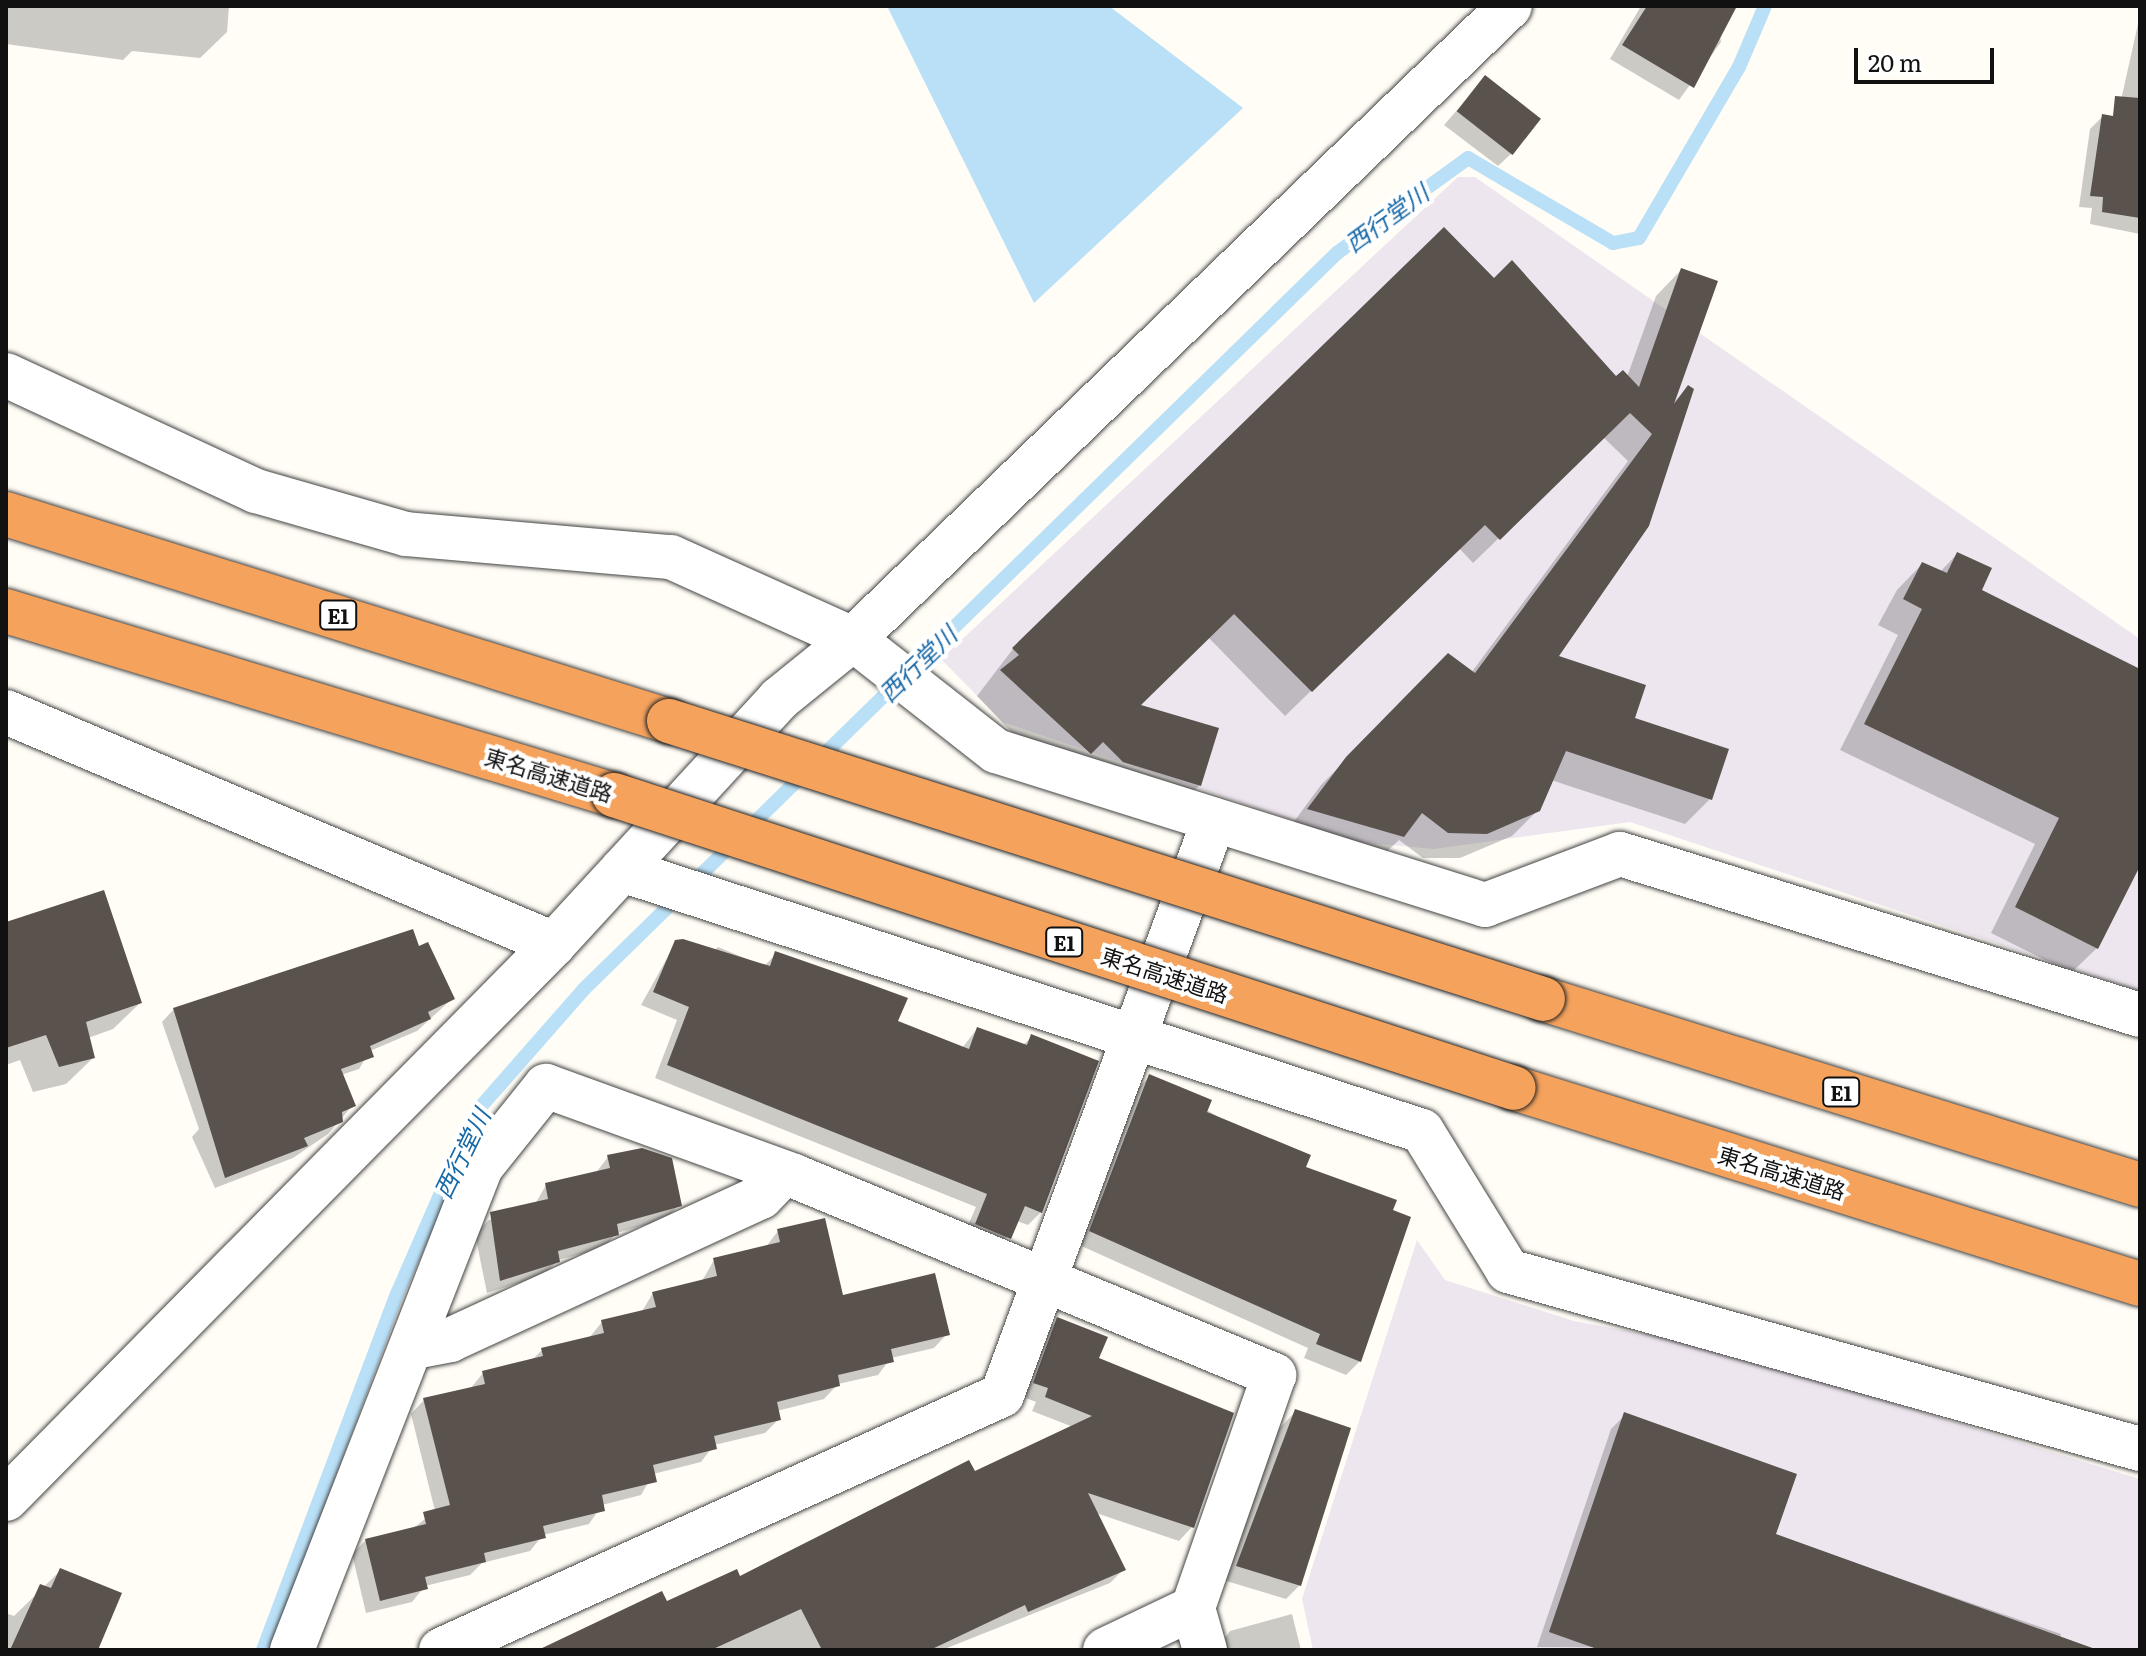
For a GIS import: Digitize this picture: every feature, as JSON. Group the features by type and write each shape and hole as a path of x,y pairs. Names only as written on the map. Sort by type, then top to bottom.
{"highway":[{"name":"E1","path":"6,514 2140,1185"},
{"name":"東名高速道路","path":"6,611 614,795 1514,1088 2140,1284"}],"street":[{"path":"6,1499 554,944 640,877 779,699 868,651 1510,6"},
{"path":"6,375 256,491 406,534 671,557 868,651 996,751 1485,905 1620,854 2140,1015"},
{"path":"6,712 554,944"},
{"path":"441,1650 1002,1395 1039,1282 1214,820"},
{"path":"640,877 1422,1131 1508,1271 2140,1449"},
{"path":"292,1650 415,1347 481,1167 546,1086 784,1173 1039,1282 1274,1375 1193,1608 1205,1650"},
{"path":"415,1347 450,1340 761,1197 784,1173"},
{"path":"1105,1650 1193,1608"}],"shaded area":[{"path":"1458,177 1475,177 2140,639 2140,991 1630,822 1434,849 1357,842 1003,722 941,659"},
{"path":"1417,1240 1445,1280 1574,1321 1695,1343 2140,1479 2140,1650 1313,1650 1302,1599"}],"water":[{"path":"887,6 1109,6 1243,108 1034,303"}],"building":[{"path":"1647,6 1737,6 1694,88 1622,45"},
{"path":"1485,75 1541,119 1513,155 1457,111"},
{"path":"2115,96 2140,98 2140,218 2102,212 2103,197 2090,196 2102,114 2113,116"},
{"path":"1444,227 1494,278 1512,260 1616,376 1623,370 1639,387 1681,268 1718,281 1674,404 1688,385 1694,389 1649,526 1559,656 1646,685 1635,718 1729,749 1712,800 1566,751 1540,811 1487,834 1448,833 1422,813 1404,837 1307,809 1346,757 1448,653 1475,673 1652,434 1630,413 1500,540 1485,525 1312,692 1234,614 1141,705 1219,728 1201,786 1123,762 1103,742 1091,754 1000,670 1019,655 1012,648"},
{"path":"1957,552 1992,568 1982,590 2140,669 2140,866 2098,949 2015,907 2059,818 1864,724 1922,609 1903,599 1922,562 1947,573"},
{"path":"104,890 142,1003 86,1022 95,1058 59,1067 46,1035 6,1048 6,922"},
{"path":"413,929 419,946 428,942 455,999 428,1012 431,1019 370,1046 374,1057 341,1069 356,1106 342,1112 343,1122 304,1138 308,1146 225,1178 173,1008"},
{"path":"683,939 770,966 775,951 908,998 898,1021 969,1049 977,1027 1027,1045 1031,1034 1099,1061 1042,1213 1025,1206 1011,1239 975,1224 987,1194 667,1065 689,1007 653,992 675,940"},
{"path":"1149,1074 1212,1100 1207,1112 1311,1155 1306,1167 1397,1200 1393,1210 1411,1217 1361,1362 1316,1344 1320,1334 1089,1231"},
{"path":"642,1148 672,1158 682,1206 617,1224 619,1235 558,1251 560,1262 500,1281 490,1212 548,1199 545,1183 610,1168 607,1155"},
{"path":"825,1218 843,1295 935,1273 950,1335 891,1349 894,1362 838,1375 840,1386 777,1402 781,1420 714,1436 717,1449 653,1465 657,1482 602,1495 605,1511 543,1526 546,1538 484,1553 486,1562 425,1577 428,1589 380,1601 365,1539 426,1524 423,1512 450,1505 423,1398 485,1384 482,1371 543,1356 541,1348 604,1333 601,1320 656,1307 652,1292 717,1276 713,1258 780,1242 777,1229"},
{"path":"1057,1317 1108,1337 1099,1358 1234,1413 1194,1528 1088,1493 1126,1570 1028,1612 1025,1605 930,1650 822,1650 801,1609 711,1650 538,1650 662,1591 667,1601 737,1569 740,1576 969,1460 975,1471 1092,1416 1045,1397 1048,1388 1033,1383"},
{"path":"1295,1409 1351,1428 1301,1586 1236,1566"},
{"path":"1624,1412 1797,1474 1776,1534 2098,1650 1600,1650 1549,1632"},
{"path":"60,1568 122,1593 98,1650 10,1650 40,1584 51,1588"}],"waterway":[{"name":"西行堂川","path":"263,1650 397,1294 476,1112 584,989 1337,253 1468,158 1613,243 1639,238 1739,67 1765,6"}]}
